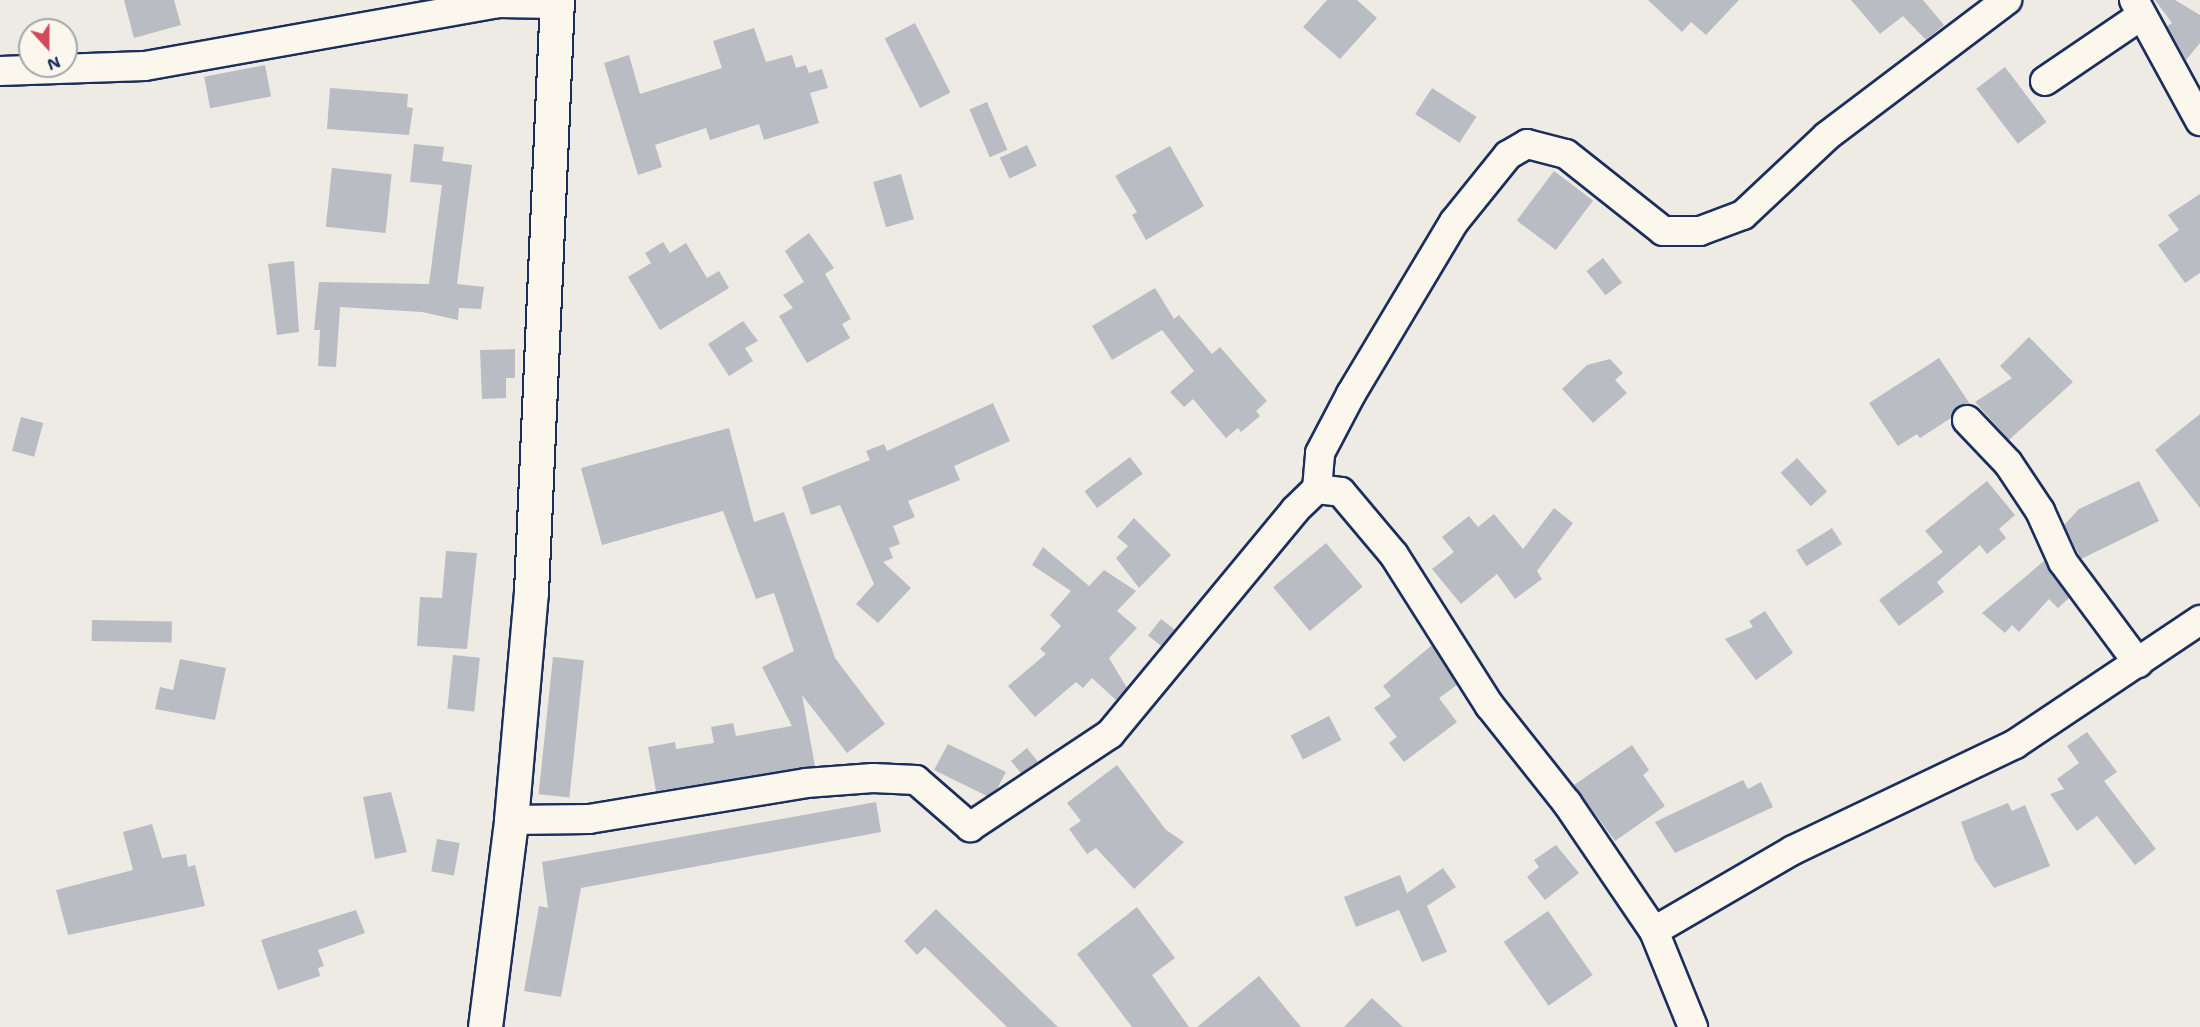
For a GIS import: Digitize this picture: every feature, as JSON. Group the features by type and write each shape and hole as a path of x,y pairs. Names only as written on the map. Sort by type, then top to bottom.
{"main road":[{"path":"485,1027 511,820 531,592 557,2"}],"street":[{"path":"511,820 590,819 806,783 873,778 916,780 970,827 1110,734 1317,489 1320,453 1351,394 1454,222 1508,155 1527,144 1566,154 1663,231 1700,231 1743,215 1827,136 2007,0"},
{"path":"0,71 145,66 499,3 557,2"},
{"path":"2045,81 2138,8 2200,121"},
{"path":"1967,420 2008,463 2040,511 2063,562 2138,663"},
{"path":"1317,489 1341,492 1364,514 1490,706 1567,803 1654,931 1693,1027"},
{"path":"1654,931 1793,850 2015,744 2200,620"}],"building":[{"path":"124,0 174,0 181,25 134,38"},
{"path":"1327,0 1357,0 1377,18 1340,59 1303,27"},
{"path":"1648,0 1739,0 1706,35 1691,22 1682,32"},
{"path":"1851,0 1923,0 1944,25 1926,40 1903,16 1880,34"},
{"path":"2155,0 2175,0 2200,15 2200,43 2186,60 2167,26 2172,23"},
{"path":"915,23 950,92 920,108 885,38"},
{"path":"754,28 766,62 792,55 796,68 806,65 809,73 822,69 828,88 810,93 819,123 764,140 759,124 710,140 706,128 655,145 662,167 638,175 604,63 629,55 640,94 722,68 713,41"},
{"path":"265,65 271,96 210,108 204,77"},
{"path":"2005,67 2047,122 2018,144 1976,89"},
{"path":"330,88 408,94 407,107 413,108 409,135 327,129"},
{"path":"1432,88 1476,117 1460,143 1415,114"},
{"path":"987,102 1007,150 990,157 970,109"},
{"path":"414,144 444,147 442,161 472,165 457,284 484,287 481,309 459,308 458,320 422,312 340,307 336,367 318,366 320,330 314,330 319,282 429,284 442,185 410,182"},
{"path":"1027,145 1037,166 1010,179 1000,158"},
{"path":"1170,146 1204,206 1146,240 1132,215 1137,212 1115,176"},
{"path":"332,168 392,174 386,233 326,227"},
{"path":"1554,171 1593,200 1556,250 1517,221"},
{"path":"901,174 914,219 886,227 873,182"},
{"path":"2200,194 2200,273 2185,283 2158,245 2179,230 2168,215"},
{"path":"809,233 834,268 825,274 851,319 842,324 850,338 807,363 779,316 793,308 783,295 804,282 785,251"},
{"path":"663,242 670,253 686,243 707,278 719,271 729,288 660,330 628,277 651,263 645,253"},
{"path":"1603,258 1622,282 1606,295 1586,271"},
{"path":"294,261 299,332 277,335 268,264"},
{"path":"1155,288 1174,319 1179,315 1212,354 1220,347 1267,401 1256,411 1260,416 1241,432 1238,428 1226,438 1193,399 1184,407 1170,392 1194,371 1162,330 1112,360 1092,326"},
{"path":"743,321 758,341 745,348 753,361 729,376 708,344"},
{"path":"2029,337 2073,382 2009,440 1975,402 2012,378 2000,366"},
{"path":"515,349 515,378 506,378 506,398 482,399 480,350"},
{"path":"1939,358 1970,404 1956,408 1951,418 1920,438 1917,434 1898,446 1869,403"},
{"path":"1610,359 1623,373 1615,380 1627,393 1593,423 1562,389 1587,365"},
{"path":"993,403 1010,441 954,466 960,480 908,501 915,517 893,526 900,544 889,548 893,558 883,562 911,588 878,623 856,604 874,584 840,505 811,515 802,487 870,460 866,451 884,444 887,451"},
{"path":"2200,414 2200,508 2155,450"},
{"path":"21,417 43,423 34,457 12,451"},
{"path":"729,428 754,522 784,512 835,658 885,724 847,753 802,695 815,766 656,791 648,747 675,742 676,749 714,743 711,727 733,723 736,736 792,726 762,667 794,651 774,593 756,599 723,511 602,545 581,468"},
{"path":"1130,457 1143,474 1097,508 1084,491"},
{"path":"1797,458 1827,491 1811,506 1781,473"},
{"path":"1987,481 2015,515 1999,529 2006,538 1987,554 1980,545 1937,582 1944,592 1899,626 1879,600 1943,552 1925,531"},
{"path":"2139,481 2159,521 2081,559 2064,525 2079,509"},
{"path":"1554,508 1573,523 1537,571 1542,579 1515,599 1497,574 1461,604 1432,569 1454,552 1442,537 1469,516 1478,527 1494,514 1523,549"},
{"path":"1134,518 1171,555 1139,588 1116,558 1128,546 1117,537"},
{"path":"1832,528 1842,544 1806,566 1796,550"},
{"path":"1326,543 1363,587 1310,631 1273,587"},
{"path":"1043,547 1089,586 1104,570 1136,591 1117,611 1137,628 1109,658 1127,688 1116,700 1092,678 1083,688 1076,682 1035,717 1008,686 1046,654 1040,649 1061,626 1050,615 1071,591 1032,565"},
{"path":"446,551 477,553 467,649 417,646 420,597 442,598"},
{"path":"2044,561 2069,598 2058,608 2049,599 2019,632 2012,625 2005,633 1982,613"},
{"path":"1765,611 1793,653 1756,680 1725,639 1753,627 1749,621"},
{"path":"1161,619 1175,630 1162,647 1148,636"},
{"path":"92,620 172,621 172,642 92,641"},
{"path":"1432,645 1457,685 1439,698 1457,722 1404,762 1389,743 1397,737 1374,708 1391,696 1383,686"},
{"path":"453,655 480,658 474,712 447,709"},
{"path":"553,657 584,660 569,797 539,794"},
{"path":"180,659 226,668 215,720 155,709 160,687 173,690"},
{"path":"1329,716 1341,740 1303,760 1291,736"},
{"path":"2087,732 2117,772 2104,781 2156,849 2135,865 2097,816 2077,831 2050,794 2064,789 2057,779 2079,763 2067,746"},
{"path":"948,744 1006,772 997,789 987,796 934,770"},
{"path":"1632,745 1649,770 1643,775 1665,806 1615,841 1574,785"},
{"path":"1027,748 1038,762 1021,773 1011,761"},
{"path":"1117,765 1166,830 1184,842 1134,889 1096,848 1087,854 1069,829 1081,821 1067,803"},
{"path":"1743,780 1748,789 1761,782 1773,807 1675,853 1655,822"},
{"path":"391,792 407,852 375,859 363,797"},
{"path":"876,802 881,832 581,888 561,997 524,991 539,906 548,908 542,862"},
{"path":"2008,803 2012,811 2025,805 2050,866 1994,888 1975,860 1961,822"},
{"path":"152,824 162,858 186,854 188,867 195,865 205,906 68,935 56,890 133,870 123,832"},
{"path":"437,839 460,843 454,875 431,871"},
{"path":"1556,845 1579,873 1545,900 1527,877 1539,867 1534,860"},
{"path":"1443,868 1456,887 1427,906 1447,952 1422,962 1399,910 1356,927 1344,897 1400,875 1407,893"},
{"path":"1137,907 1175,958 1152,975 1189,1027 1132,1027 1077,954"},
{"path":"936,909 1058,1027 1007,1027 925,947 917,955 904,941"},
{"path":"356,910 365,933 318,950 324,966 318,968 320,976 278,990 261,940"},
{"path":"1548,911 1593,975 1549,1006 1504,942"},
{"path":"1259,976 1301,1027 1197,1027"},
{"path":"1372,998 1403,1027 1344,1027"}]}
